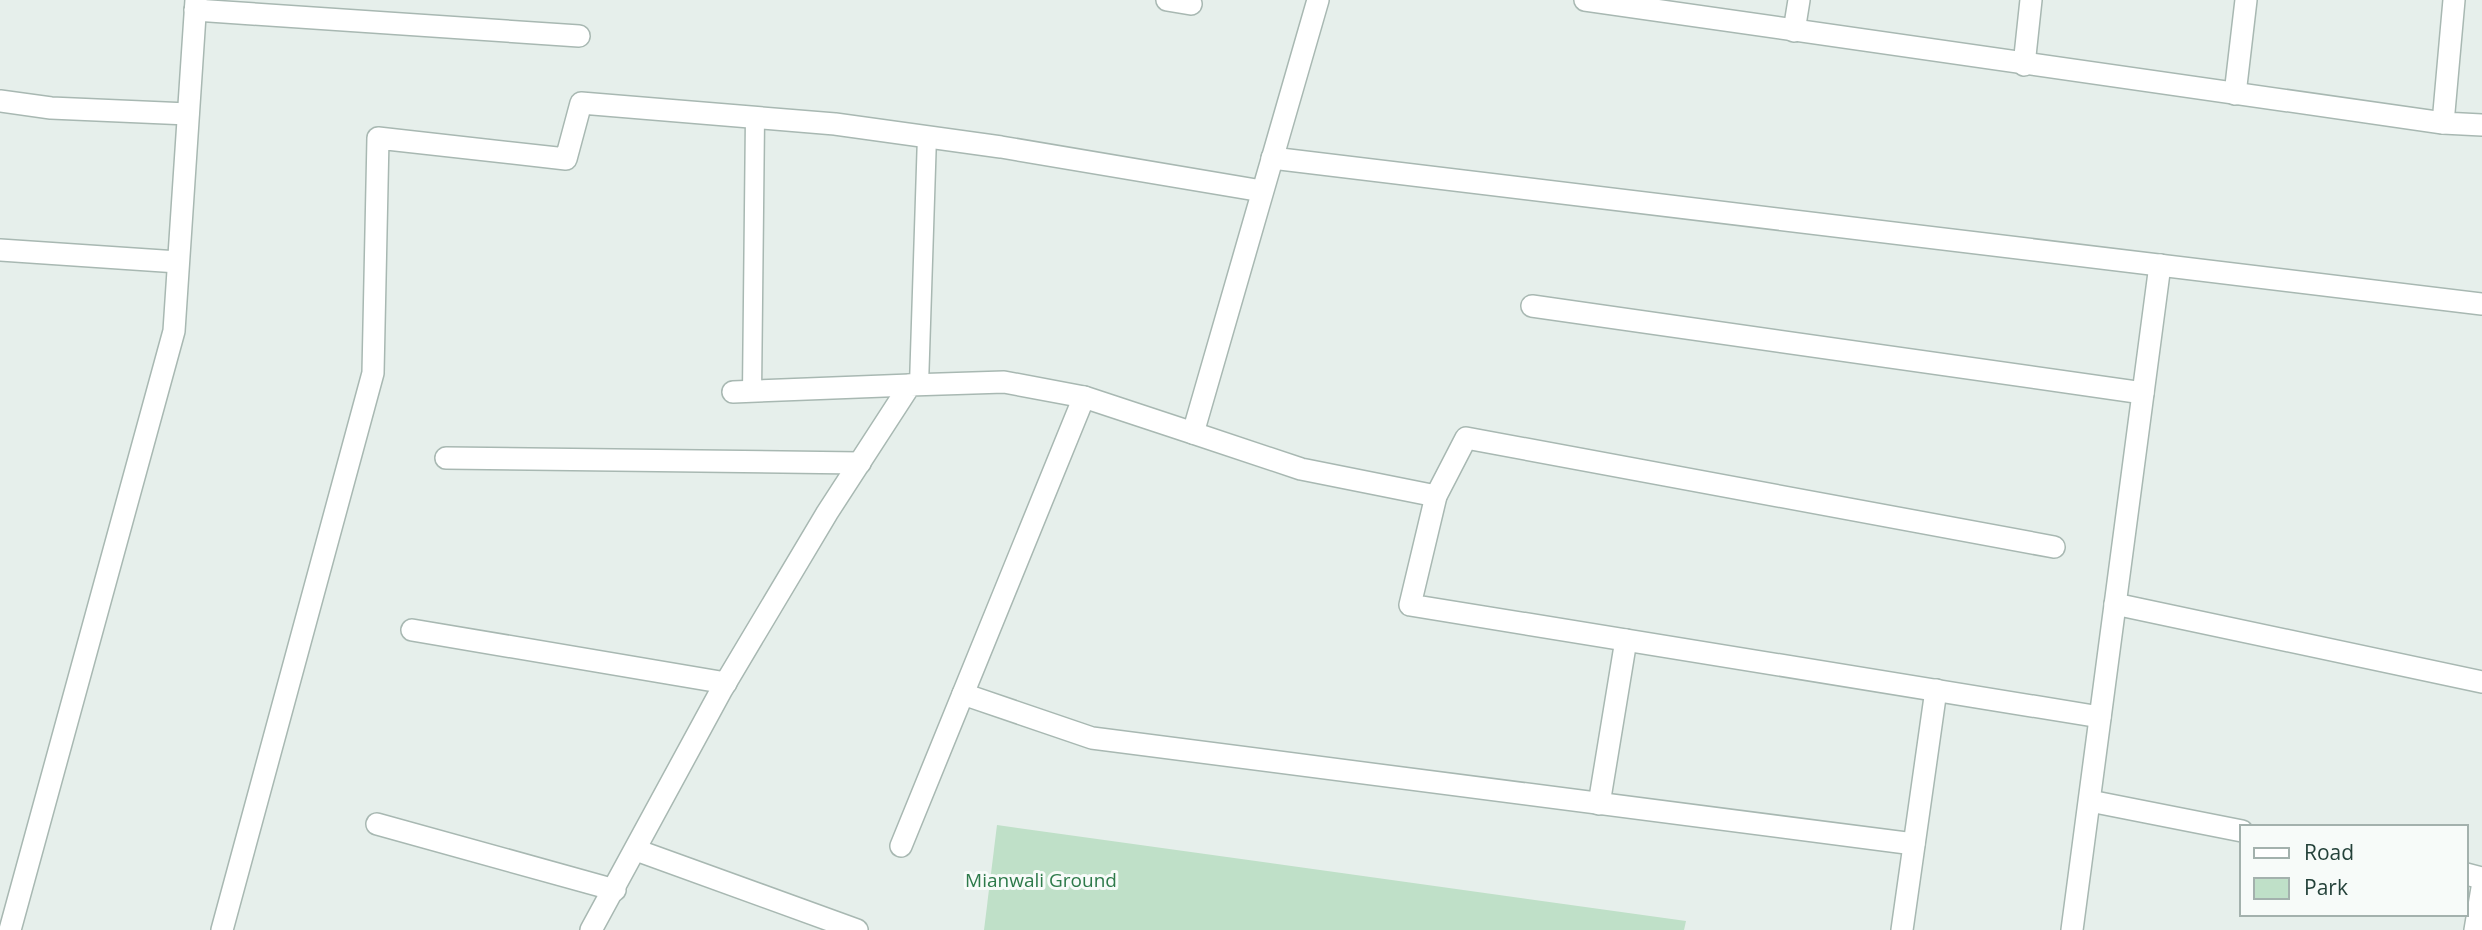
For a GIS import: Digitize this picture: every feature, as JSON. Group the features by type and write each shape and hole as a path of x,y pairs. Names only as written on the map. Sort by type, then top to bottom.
{"street":[{"path":"1167,0 1192,4"},
{"path":"1193,433 1318,0"},
{"path":"1585,0 2024,65 2442,123 2482,125"},
{"path":"1794,31 1799,0"},
{"path":"2024,65 2031,0"},
{"path":"2235,94 2246,0"},
{"path":"2442,123 2454,0"},
{"path":"10,930 174,331 195,5 579,36"},
{"path":"0,101 51,108 188,114"},
{"path":"222,930 373,373 378,138 566,159 581,103 927,136 1262,191"},
{"path":"1272,158 2482,304"},
{"path":"0,250 178,262"},
{"path":"2072,930 2160,265"},
{"path":"1532,306 2143,394"},
{"path":"743,392 1004,382 1084,397 1301,469 1436,496"},
{"path":"591,930 726,683 860,463 915,385"},
{"path":"901,846 1084,397"},
{"path":"2054,547 1466,438 1436,496 1410,605 2100,717"},
{"path":"446,458 860,463"},
{"path":"2115,604 2482,682"},
{"path":"412,630 726,683"},
{"path":"1599,804 1626,640"},
{"path":"1902,930 1937,690"},
{"path":"963,694 1092,738 1914,844"},
{"path":"2090,802 2240,831"},
{"path":"377,824 615,890"},
{"path":"636,850 857,930"},
{"path":"2475,930 2482,888"}],"lane":[{"path":"743,392 755,118"},
{"path":"915,385 927,136"}],"green space":[{"name":"Mianwali Ground","path":"997,825 1686,921 1684,930 984,930"}]}
